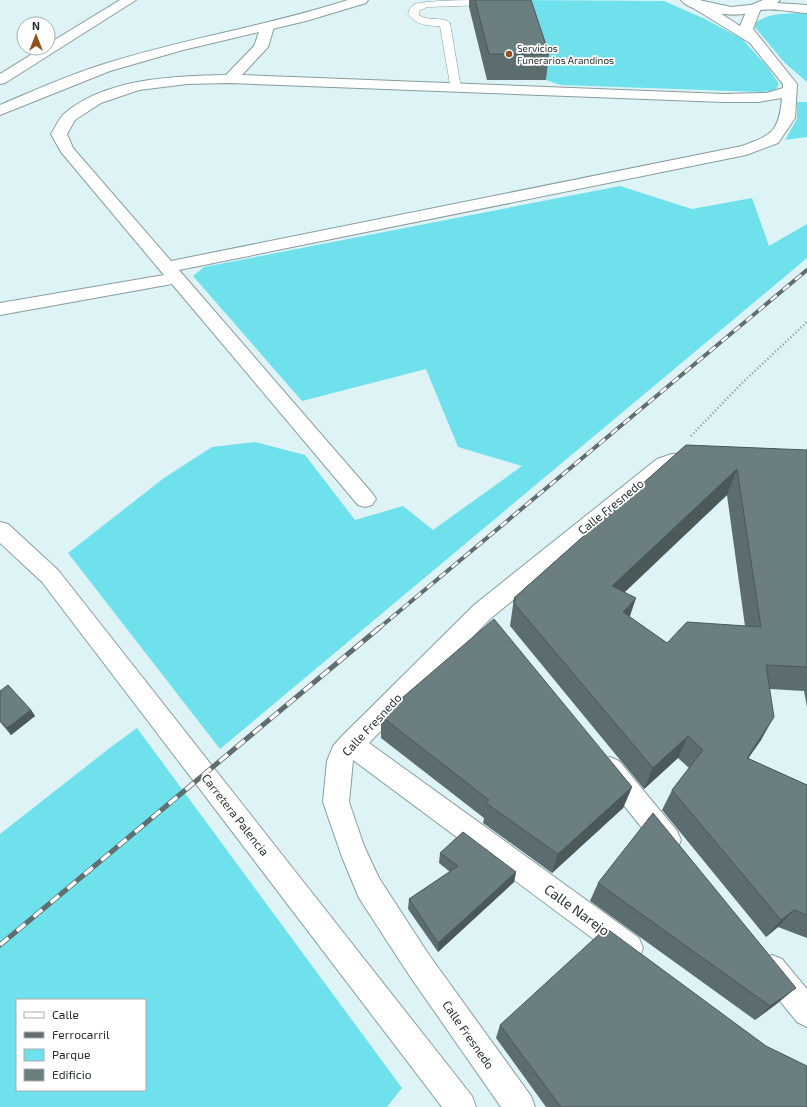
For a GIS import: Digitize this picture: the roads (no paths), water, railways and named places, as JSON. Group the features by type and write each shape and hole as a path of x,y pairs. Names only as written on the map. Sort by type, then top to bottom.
{"main road":[{"path":"0,80 129,0"},
{"path":"0,111 59,85 121,63 307,18 361,0"},
{"path":"691,2 724,10 763,5 807,9"},
{"path":"691,2 753,40"},
{"path":"0,309 746,150 773,140 788,118 790,84 780,70 753,40 746,29 748,20 763,5"},
{"path":"230,79 261,48 267,27"},
{"path":"366,498 66,149 59,134 69,117 96,100 137,86 187,80 230,79 724,98 773,96 783,94 790,90"},
{"name":"Calle Fresnedo","path":"520,1107 419,966 369,888 354,854 336,798 342,754 351,744 668,463 712,462"},
{"name":"Carretera Palencia","path":"0,530 50,576 462,1107"},
{"name":"Calle Narejo","path":"351,744 646,961"},
{"path":"597,754 682,858"},
{"path":"757,950 807,1012"}],"lane":[{"path":"455,88 445,23 426,22 417,19 413,14 415,9 419,6 427,4 488,2"}],"railway":[{"path":"378,629 807,270"},
{"path":"0,945 379,628"}],"place":[{"name":"Servicios Funerarios Arandinos","path":"509,54"}]}
